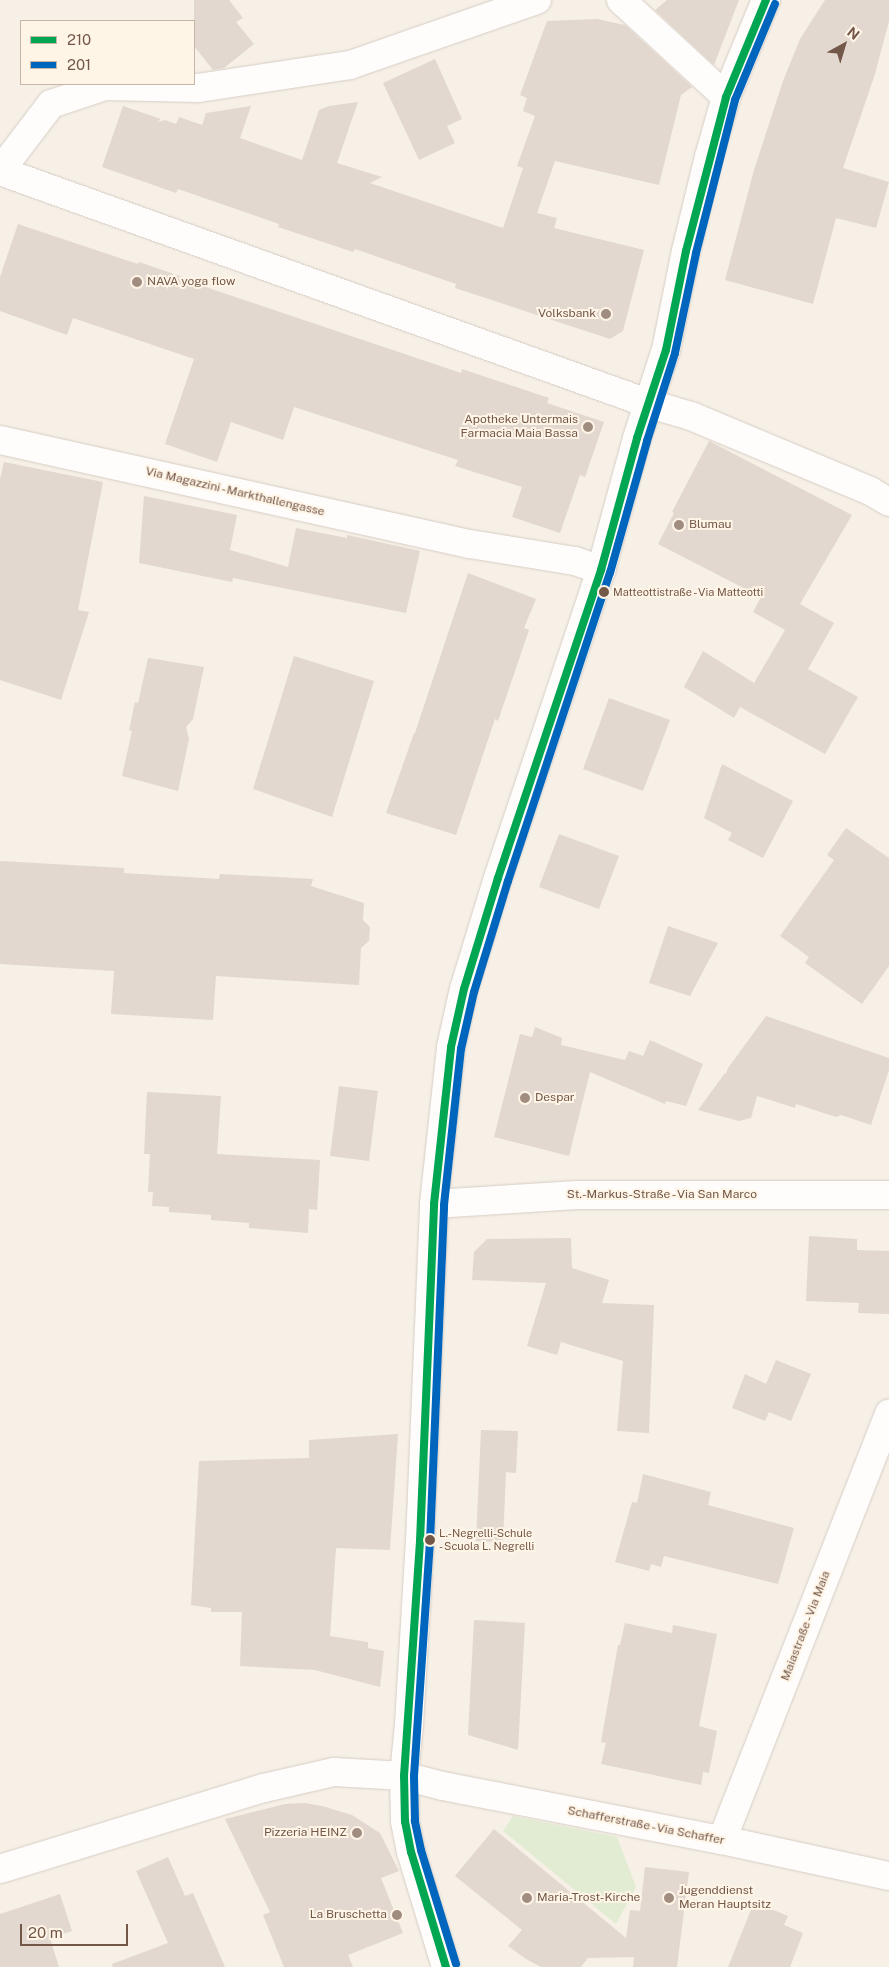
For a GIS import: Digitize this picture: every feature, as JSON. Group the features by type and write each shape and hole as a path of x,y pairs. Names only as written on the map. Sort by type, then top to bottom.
{"street":[{"path":"537,0 350,65 198,88 104,86 51,104 0,171 650,404 691,416 870,491 889,502"},
{"path":"621,0 726,97"},
{"path":"446,1967 411,1852 406,1822 404,1776 419,1560 434,1204 451,1047 464,989 498,878 601,570 637,438 650,404 666,350 686,251 726,97 766,0"},
{"name":"Via Magazzini - Markthallengasse","path":"0,440 470,544 575,561 601,570"},
{"name":"St.-Markus-Straße - Via San Marco","path":"434,1204 577,1195 889,1195"},
{"name":"Maiastraße - Via Maia","path":"722,1840 889,1413"},
{"name":"Schafferstraße - Via Schaffer","path":"0,1869 264,1788 334,1772 404,1776 444,1786 722,1840 889,1876"}],"green space":[{"path":"513,1816 617,1837 636,1887 616,1924 503,1831"}],"building":[{"path":"194,0 229,0 243,18 236,22 254,44 224,68 213,70 195,47"},
{"path":"667,0 739,0 714,65 655,10"},
{"path":"825,0 889,0 889,21 875,74 843,168 889,182 876,228 836,218 813,304 725,280 754,170 783,81 800,39"},
{"path":"597,19 625,25 692,87 681,95 659,185 555,161 537,213 557,218 554,228 644,250 623,331 610,339 455,288 456,284 355,249 353,252 278,227 279,224 178,189 176,193 102,167 123,106 161,119 157,122 165,120 176,124 179,117 202,125 206,113 251,106 240,138 302,160 319,110 329,106 358,102 337,163 382,177 370,183 503,228 523,168 517,166 535,116 523,111 527,98 520,95 547,21"},
{"path":"435,59 462,119 447,126 455,143 419,160 383,83"},
{"path":"18,224 138,264 139,262 183,277 182,279 461,373 462,369 549,398 547,403 604,422 585,477 580,475 560,533 512,517 522,487 455,466 458,460 294,407 283,440 231,422 217,462 165,444 194,359 73,318 67,335 0,311 0,277"},
{"path":"709,441 852,515 800,604 834,623 808,669 858,697 825,754 740,707 734,718 684,687 703,651 754,683 785,630 753,612 761,597 658,544 674,513 672,512"},
{"path":"4,462 103,482 78,610 89,612 61,700 0,680 0,479"},
{"path":"144,496 237,515 230,550 288,567 296,528 347,538 347,535 420,551 406,613 233,578 232,582 139,563"},
{"path":"468,573 536,599 524,628 529,630 498,721 495,719 456,835 386,813 415,733"},
{"path":"294,656 374,681 332,817 253,789"},
{"path":"148,658 204,667 193,719 186,727 189,739 178,791 122,776 132,731 129,730 135,702 138,703"},
{"path":"609,698 670,720 643,791 583,769"},
{"path":"722,764 793,801 763,858 728,840 732,833 704,818"},
{"path":"846,828 889,858 889,966 862,1004 805,963 809,957 780,936 834,860 827,855"},
{"path":"559,834 619,856 599,909 539,887"},
{"path":"0,861 124,868 124,873 219,879 220,874 313,879 311,886 364,903 363,920 370,927 369,941 361,948 359,985 216,976 213,1020 111,1014 114,971 0,964"},
{"path":"668,926 718,943 690,996 649,983"},
{"path":"766,1016 889,1058 889,1070 871,1125 841,1115 836,1117 796,1104 795,1108 757,1096 751,1118 739,1121 698,1110 726,1074 728,1068"},
{"path":"535,1027 562,1038 561,1045 625,1060 629,1051 643,1056 650,1040 703,1064 686,1106 666,1101 665,1104 590,1072 569,1156 494,1137 520,1034 532,1037"},
{"path":"339,1086 378,1091 369,1161 330,1156"},
{"path":"147,1092 221,1096 217,1154 320,1160 317,1210 309,1209 308,1233 249,1228 249,1223 211,1220 211,1215 169,1212 169,1207 152,1206 153,1192 148,1192 150,1154 144,1154"},
{"path":"809,1236 857,1239 857,1250 889,1251 889,1314 858,1313 859,1303 806,1301"},
{"path":"571,1238 572,1268 609,1280 602,1303 654,1305 649,1433 617,1431 623,1361 561,1342 557,1355 527,1346 546,1283 472,1280 474,1252 487,1239"},
{"path":"776,1360 811,1374 791,1421 769,1412 765,1421 732,1408 745,1374 766,1384"},
{"path":"481,1430 518,1431 516,1473 506,1472 503,1542 476,1541"},
{"path":"398,1434 390,1550 336,1548 330,1636 368,1642 368,1648 384,1651 380,1687 315,1670 240,1666 242,1612 211,1612 211,1608 191,1605 199,1461 309,1458 309,1440"},
{"path":"643,1474 711,1492 708,1505 794,1528 778,1584 664,1556 661,1567 651,1564 649,1571 615,1562 632,1502 637,1503"},
{"path":"474,1620 525,1623 518,1750 468,1735"},
{"path":"625,1623 672,1633 673,1625 717,1634 699,1726 717,1731 709,1773 703,1772 701,1785 601,1764 606,1743 601,1742 618,1645 620,1645"},
{"path":"305,1803 352,1815 380,1833 399,1871 381,1878 403,1933 348,1955 353,1967 284,1967 263,1915 270,1912 225,1819 285,1804"},
{"name":"Maria-Trost-Kirche","path":"494,1829 626,1938 630,1910 640,1911 645,1867 689,1872 677,1967 633,1967 634,1957 588,1958 581,1967 541,1967 508,1946 522,1930 455,1876"},
{"path":"168,1857 185,1896 193,1893 225,1967 113,1967 112,1964 168,1943 136,1871"},
{"path":"60,1894 72,1931 50,1938 59,1967 0,1967 0,1914"},
{"path":"754,1902 788,1916 784,1925 803,1933 790,1967 728,1967"}],"transit line":[{"name":"210","path":"446,1967 411,1852 405,1822 404,1776 420,1541 434,1204 451,1047 464,989 498,878 601,570 637,438 666,350 686,251 726,97 766,0"},
{"name":"201","path":"456,1964 421,1850 415,1821 414,1776 430,1542 444,1205 461,1049 474,992 508,881 610,573 647,441 675,353 696,253 735,100 775,4"}],"place":[{"name":"NAVA yoga flow","path":"137,282"},
{"name":"Volksbank","path":"606,314"},
{"name":"Apotheke Untermais Farmacia Maia Bassa","path":"588,427"},
{"name":"Blumau","path":"679,525"},
{"name":"Matteottistraße - Via Matteotti","path":"604,592"},
{"name":"Despar","path":"525,1098"},
{"name":"L.-Negrelli-Schule - Scuola L. Negrelli","path":"430,1540"},
{"name":"Pizzeria HEINZ","path":"357,1833"},
{"name":"Maria-Trost-Kirche","path":"527,1898"},
{"name":"Jugenddienst Meran Hauptsitz","path":"669,1898"},
{"name":"La Bruschetta","path":"397,1915"}]}
